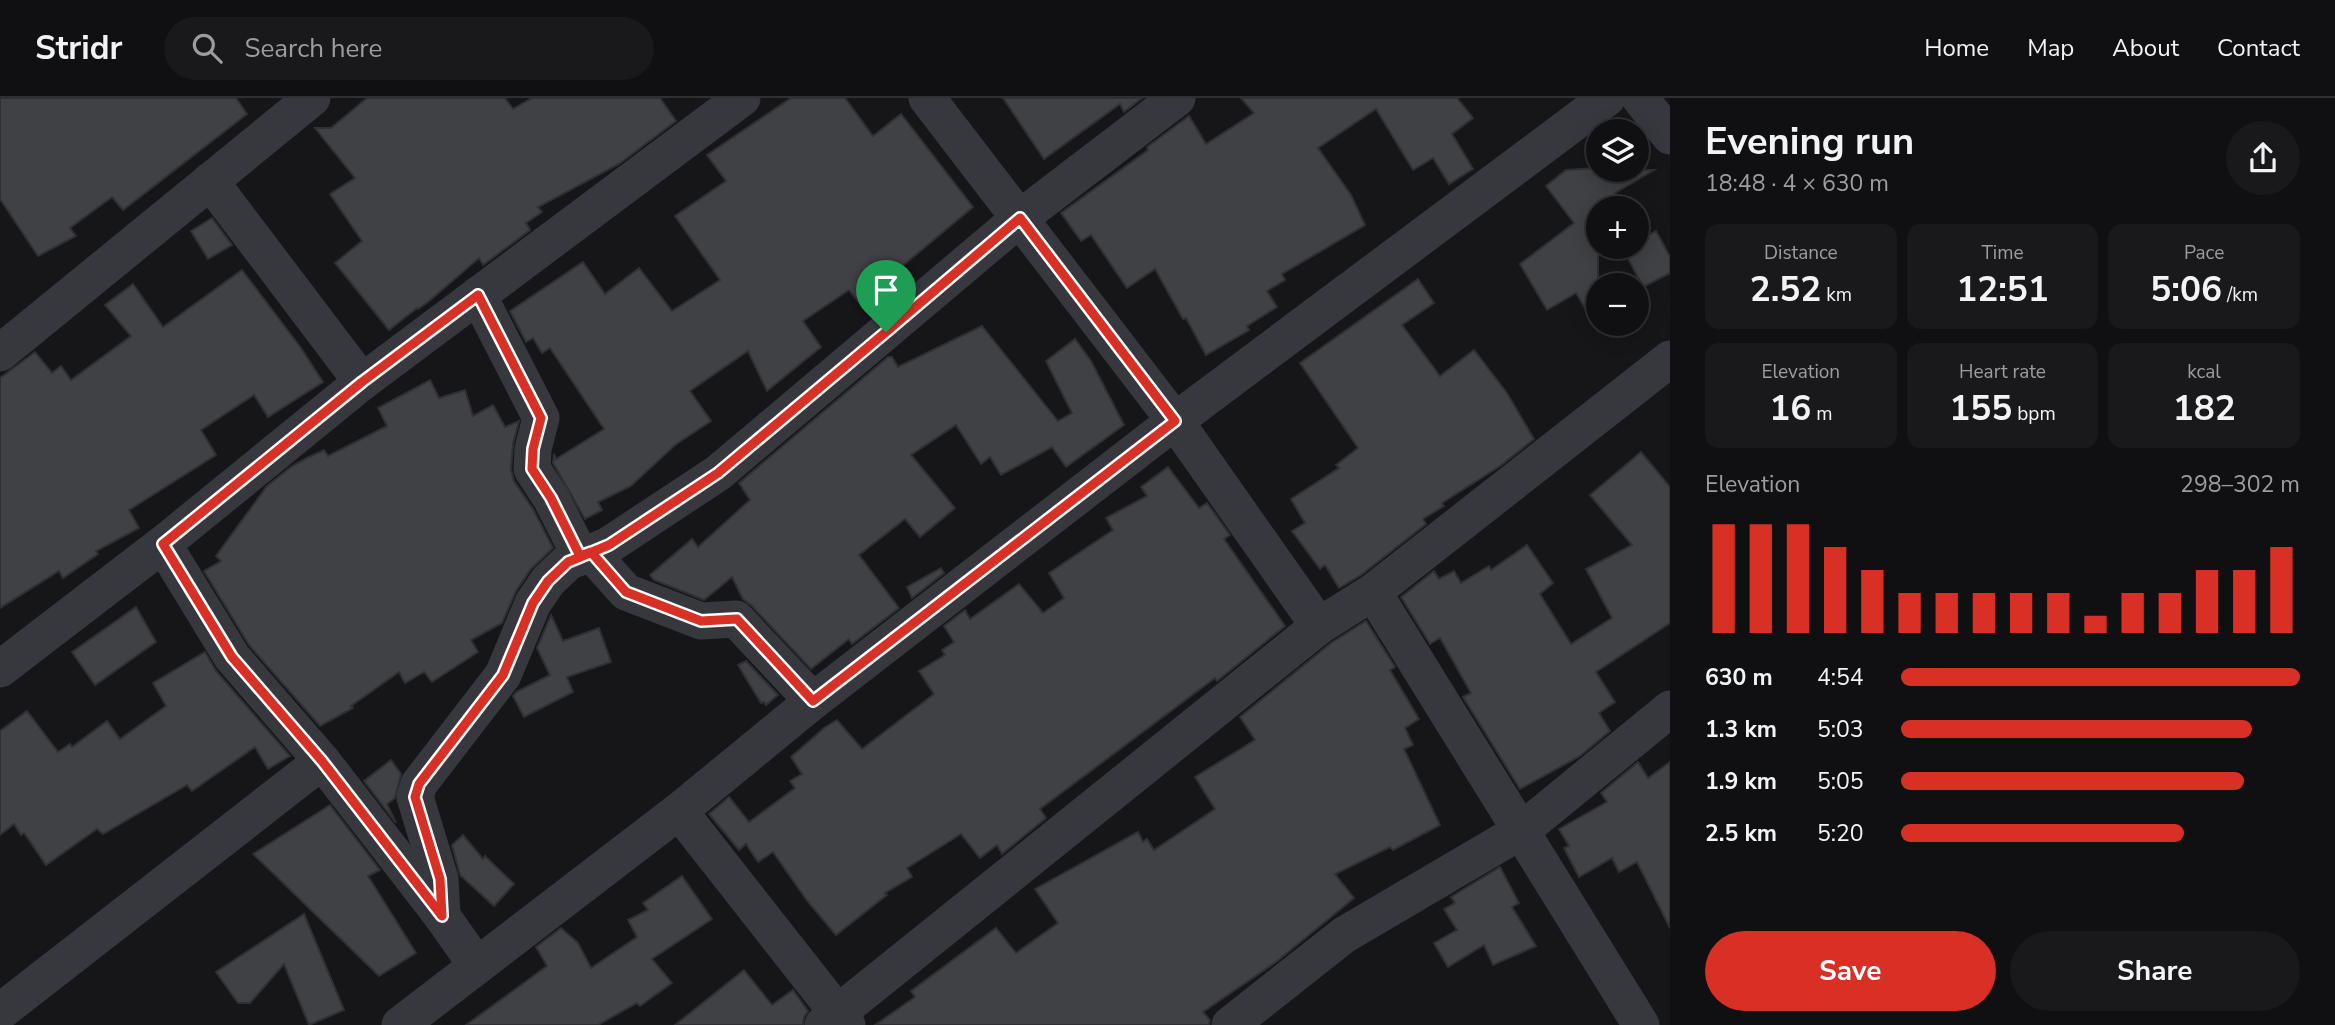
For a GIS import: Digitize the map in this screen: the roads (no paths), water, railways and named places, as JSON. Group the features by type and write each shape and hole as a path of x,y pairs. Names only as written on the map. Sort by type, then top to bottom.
{"street":[{"path":"0,353 312,98"},
{"path":"0,669 163,544 362,382 742,98"},
{"path":"927,98 1175,421 1319,626"},
{"path":"442,916 440,879 415,797 419,784 503,675 533,603 548,581 568,562 609,545 718,473 1020,218 1177,98"},
{"path":"400,1025 679,811 813,701 1175,421 1607,98"},
{"path":"1640,98 1670,136"},
{"path":"210,181 362,382"},
{"path":"478,295 541,418 533,449 532,469 586,554 626,592 701,621 737,619 813,701"},
{"path":"679,811 836,1021 1319,626 1373,592 1670,359"},
{"path":"163,544 232,657 322,761 442,916 477,966"},
{"path":"1373,592 1641,1025"},
{"path":"1230,1025 1344,935 1521,831 1670,709"},
{"path":"0,1012 322,761"}]}
